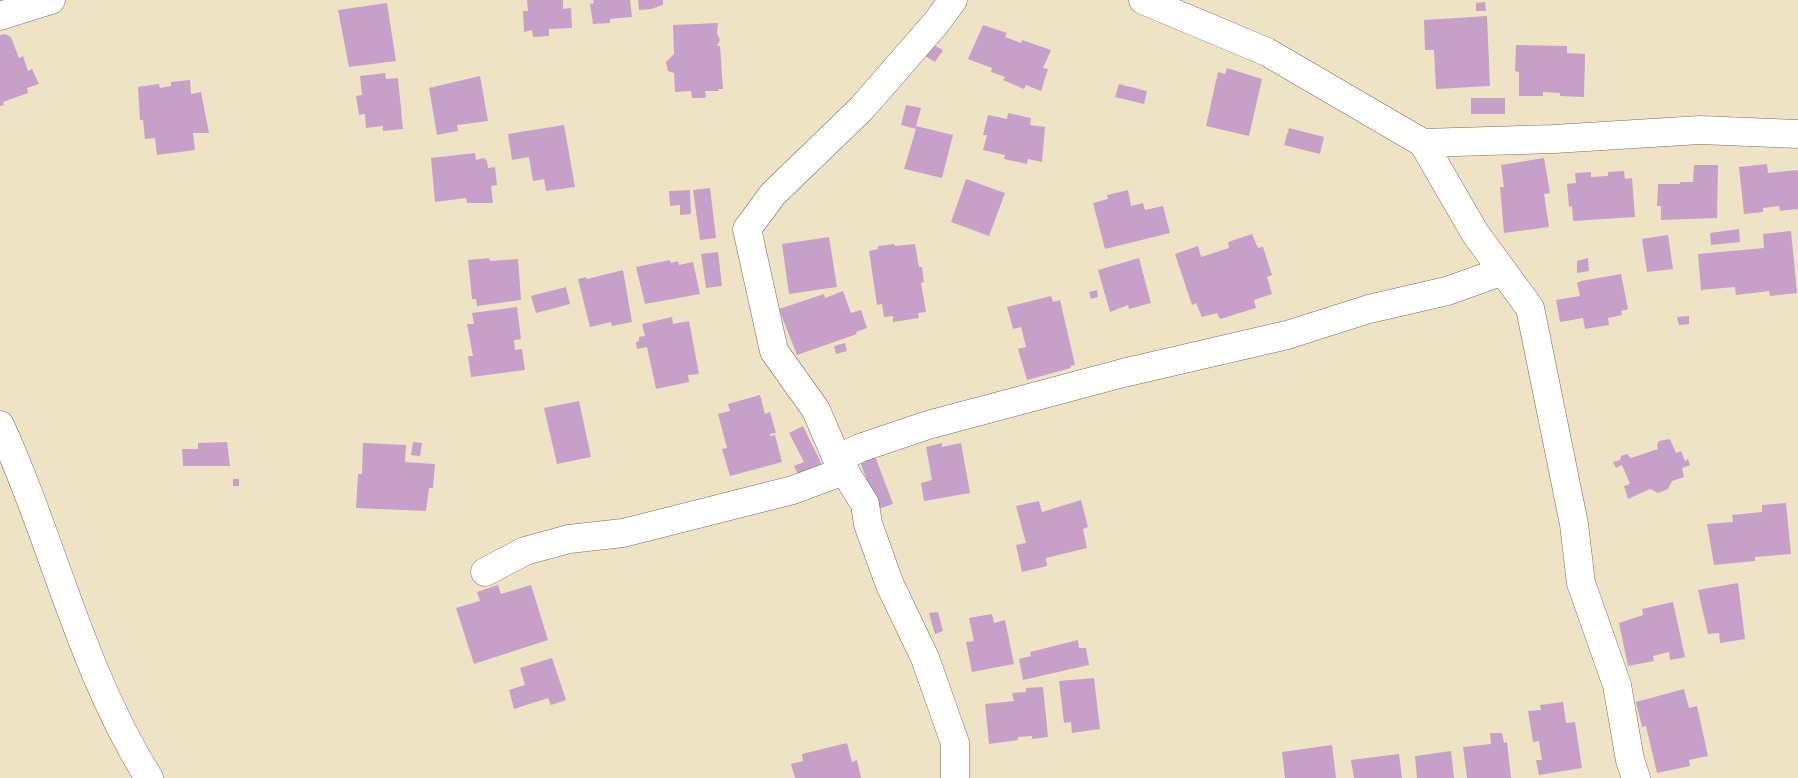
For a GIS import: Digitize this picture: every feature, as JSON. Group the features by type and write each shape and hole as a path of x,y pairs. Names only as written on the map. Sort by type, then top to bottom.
{"street":[{"path":"0,16 51,0"},
{"path":"953,0 936,23 862,108 773,194 747,229 774,351 816,410 841,465 865,504 868,524 890,585 925,658 954,743 955,778"},
{"path":"1143,0 1267,52 1423,143 1475,233 1530,308 1574,524 1582,583 1617,685 1630,760 1636,778"},
{"path":"1423,143 1554,139 1700,130 1798,134"},
{"path":"485,572 525,551 569,539 623,533 827,480 860,448 928,425 1123,373 1287,335 1369,309 1447,291 1503,271"},
{"path":"0,425 40,521 94,669 138,761 149,778"}],"building":[{"path":"527,0 563,0 563,9 571,8 572,28 549,29 549,36 533,37 532,30 524,32 523,11 528,11"},
{"path":"593,0 630,0 632,17 610,19 610,23 593,24 590,4 594,3"},
{"path":"638,0 663,0 663,5 639,10"},
{"path":"1485,2 1486,11 1476,11 1476,3"},
{"path":"387,3 396,61 349,67 338,10"},
{"path":"1487,16 1490,86 1436,89 1434,50 1425,50 1424,20"},
{"path":"718,23 717,33 720,40 717,46 720,46 723,89 718,89 719,91 705,91 706,97 703,98 692,98 691,91 675,92 674,73 668,71 666,62 674,54 673,25"},
{"path":"983,25 1007,33 1005,37 1021,43 1022,40 1051,50 1043,68 1048,69 1041,91 1026,85 1024,89 1003,80 1005,77 991,72 992,68 968,59"},
{"path":"5,34 11,37 19,58 23,56 28,71 32,69 39,84 27,88 28,93 3,102 4,105 0,106 0,35"},
{"path":"928,42 943,50 935,62 920,53"},
{"path":"1516,45 1567,46 1567,53 1585,54 1584,97 1560,96 1560,93 1543,92 1543,96 1519,96 1519,72 1515,71"},
{"path":"1227,68 1262,79 1249,136 1206,126 1218,72 1225,74"},
{"path":"385,73 386,79 398,78 403,129 383,131 383,126 366,128 365,114 359,115 356,96 362,95 360,76"},
{"path":"480,76 488,121 457,125 458,131 437,135 429,88"},
{"path":"190,80 191,94 201,92 209,133 193,133 195,150 157,155 155,138 145,139 143,120 140,120 138,87 159,84 160,88 171,86 171,82"},
{"path":"1119,84 1147,91 1144,104 1115,97"},
{"path":"1471,98 1505,98 1505,114 1471,114"},
{"path":"906,105 921,108 916,126 953,135 942,178 904,169 916,129 901,125"},
{"path":"1008,113 1031,118 1030,125 1045,127 1042,162 1028,159 1027,164 1004,159 1005,155 983,150 987,135 983,135 988,115 1007,119"},
{"path":"564,125 575,187 546,191 544,179 533,181 529,157 512,160 508,134"},
{"path":"1289,128 1324,137 1320,154 1284,145"},
{"path":"475,153 476,160 484,158 487,161 488,168 495,167 497,185 491,186 493,203 467,203 466,198 435,202 431,158"},
{"path":"1544,158 1550,193 1544,194 1549,227 1504,233 1500,187 1504,187 1501,165"},
{"path":"1767,164 1768,173 1798,170 1798,209 1780,211 1779,206 1763,208 1763,212 1744,214 1739,167"},
{"path":"1694,165 1718,165 1717,218 1661,220 1661,206 1657,206 1658,184 1693,182"},
{"path":"1624,171 1625,179 1632,178 1635,217 1573,221 1572,206 1569,207 1567,184 1576,183 1575,173 1591,172 1591,177 1608,176 1608,172"},
{"path":"966,179 1005,193 989,236 951,222"},
{"path":"710,188 716,238 700,240 693,190"},
{"path":"690,190 691,214 680,215 680,205 670,206 669,191"},
{"path":"1128,190 1131,206 1143,203 1145,210 1163,206 1170,233 1105,249 1093,203 1108,199 1107,195"},
{"path":"1739,229 1740,242 1711,245 1710,233"},
{"path":"1791,231 1797,293 1770,296 1769,291 1736,295 1735,287 1701,290 1698,254 1764,248 1763,234"},
{"path":"1252,234 1258,248 1263,247 1272,275 1267,277 1272,294 1254,300 1256,308 1220,319 1217,313 1202,317 1196,303 1192,305 1175,254 1198,246 1201,257 1229,248 1228,242"},
{"path":"1668,235 1673,269 1647,272 1642,239"},
{"path":"829,237 837,287 789,294 782,244"},
{"path":"894,244 895,246 915,244 919,267 922,267 924,282 921,283 926,312 918,313 919,318 893,322 893,316 884,317 882,304 877,305 869,251 878,249 878,246"},
{"path":"718,252 722,286 706,288 701,254"},
{"path":"489,258 490,261 518,259 521,300 477,306 476,299 472,299 468,260"},
{"path":"1139,258 1151,303 1129,309 1128,305 1110,312 1098,270"},
{"path":"1588,258 1589,271 1577,273 1577,261"},
{"path":"670,260 671,263 678,261 679,265 693,262 700,294 645,304 636,267"},
{"path":"623,270 632,322 612,326 611,322 590,327 578,279 586,277 587,279"},
{"path":"1621,274 1628,309 1621,311 1622,315 1608,318 1609,325 1585,329 1583,318 1560,322 1556,300 1580,296 1577,283"},
{"path":"566,287 570,304 536,313 531,296"},
{"path":"1097,290 1098,297 1091,299 1089,292"},
{"path":"843,291 851,313 861,310 867,328 856,332 857,334 797,355 779,309 824,294 825,298"},
{"path":"1051,296 1053,302 1060,300 1075,365 1070,366 1071,368 1027,380 1018,349 1026,347 1021,327 1013,329 1007,307"},
{"path":"517,307 521,339 514,340 515,350 522,349 525,370 471,377 468,356 473,356 467,324 474,324 472,313"},
{"path":"1689,316 1689,324 1679,325 1677,317"},
{"path":"672,317 673,324 689,321 699,374 688,375 689,382 656,389 647,347 637,349 636,342 639,341 639,337 645,336 642,324"},
{"path":"845,343 847,351 836,354 834,346"},
{"path":"760,395 765,414 770,412 776,433 770,434 770,436 775,435 782,462 730,476 722,449 727,448 718,414 730,411 728,404"},
{"path":"579,401 591,457 557,464 544,408"},
{"path":"803,426 824,469 801,480 794,466 804,462 789,433"},
{"path":"1670,439 1676,453 1681,451 1685,461 1688,459 1690,465 1682,468 1684,477 1672,481 1668,489 1658,493 1650,489 1628,499 1624,486 1630,484 1622,465 1616,468 1613,462 1620,460 1621,456 1627,454 1631,458 1658,449 1659,441"},
{"path":"227,442 230,466 183,466 182,449 198,449 198,443"},
{"path":"413,442 422,443 420,456 411,455"},
{"path":"363,443 406,445 405,462 435,464 433,488 429,488 426,511 356,508 358,474 362,474"},
{"path":"942,443 942,447 961,443 970,493 924,501 921,483 932,480 926,447"},
{"path":"872,448 893,504 878,509 857,454"},
{"path":"233,479 239,479 239,486 233,486"},
{"path":"1081,500 1088,527 1083,529 1087,548 1046,558 1047,566 1022,572 1016,545 1026,543 1016,506 1039,501 1042,512"},
{"path":"1786,503 1791,554 1755,557 1755,561 1714,565 1707,524 1733,522 1732,515 1762,512 1762,505"},
{"path":"1738,583 1745,639 1720,643 1719,633 1708,634 1698,590"},
{"path":"498,585 501,594 531,585 548,640 474,664 456,608 480,601 477,592"},
{"path":"1673,602 1685,657 1670,660 1669,652 1653,656 1654,661 1628,666 1619,623 1643,615 1642,609"},
{"path":"938,612 943,631 935,634 929,613"},
{"path":"992,614 994,623 1005,620 1014,664 972,672 966,642 974,641 969,618"},
{"path":"1078,640 1079,648 1086,648 1089,665 1023,680 1019,659 1031,656 1030,652"},
{"path":"552,658 566,700 551,705 548,698 514,709 509,690 525,685 520,668"},
{"path":"1094,678 1100,729 1072,733 1071,722 1064,723 1059,681"},
{"path":"1043,687 1048,737 1032,739 1032,736 1018,737 1018,740 989,744 985,704 1014,701 1012,693 1026,692 1026,688"},
{"path":"1684,689 1689,708 1697,706 1708,756 1689,760 1690,766 1657,773 1646,726 1642,727 1636,702"},
{"path":"1563,702 1566,723 1575,722 1582,768 1539,775 1536,760 1542,760 1539,741 1533,742 1528,711 1541,710 1540,705"},
{"path":"1490,733 1502,733 1504,743 1507,742 1511,778 1467,778 1463,747 1491,744"},
{"path":"847,743 852,762 857,760 861,778 795,778 791,764 803,761 802,754"},
{"path":"1332,745 1336,778 1285,778 1282,752"},
{"path":"1451,751 1454,778 1417,778 1415,756"},
{"path":"1399,754 1402,778 1354,778 1351,760"}]}
